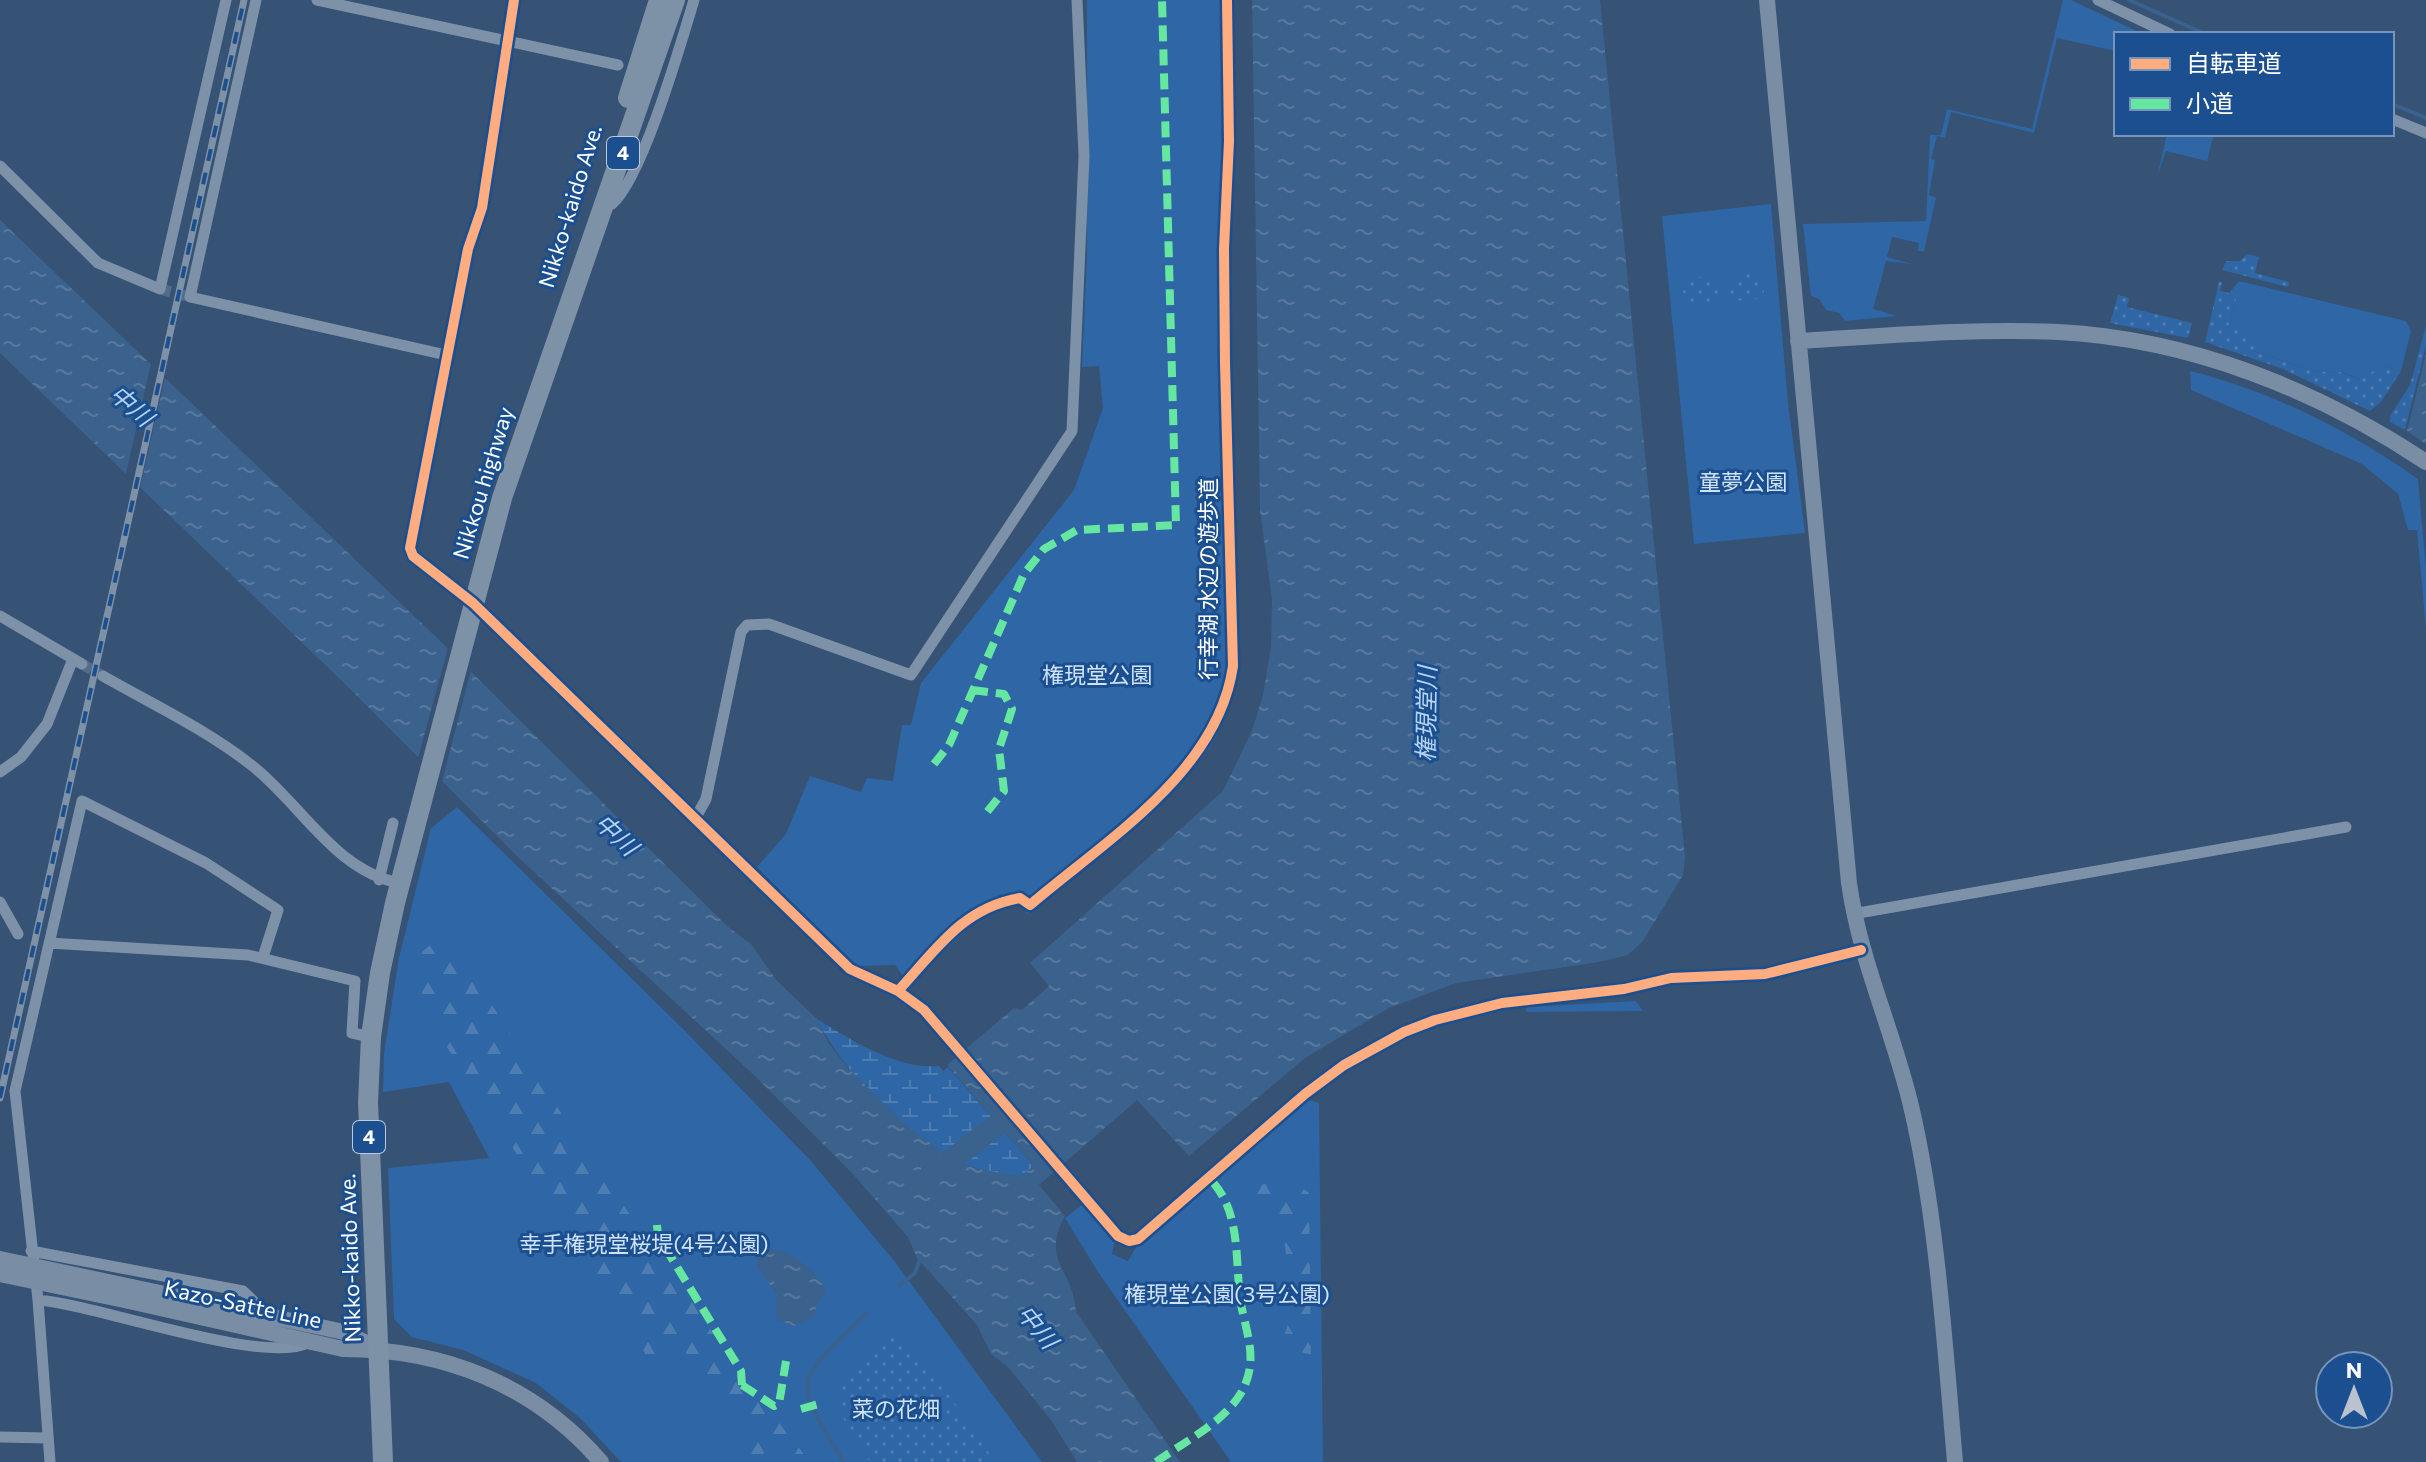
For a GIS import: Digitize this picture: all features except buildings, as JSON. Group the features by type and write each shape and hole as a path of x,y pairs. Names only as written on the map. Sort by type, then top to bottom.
{"highway":[{"name":"Nikko-kaido Ave.","path":"566,305 659,0"},
{"name":"Nikko-kaido Ave.","path":"599,204 675,0"},
{"name":"Nikkou highway","path":"417,817 508,476 566,305"},
{"name":"Nikko-kaido Ave.","path":"383,1462 368,1102 371,1037 380,973 417,817"}],"street":[{"path":"0,166 98,263 160,289 226,0"},
{"path":"256,0 190,297 446,355"},
{"path":"317,0 618,65"},
{"path":"514,0 482,208 468,249 446,355 410,548 413,556 695,819 850,969 906,997 924,1010 1118,1236 1129,1241 1138,1239 1325,1080 1381,1043 1435,1020 1502,1003 1624,989 1656,980 1781,972 1861,950"},
{"path":"599,204 618,199 628,185 665,90 694,0"},
{"path":"695,819 706,799 741,632 747,625 769,624 911,675 1072,431 1084,156 1077,0"},
{"path":"1767,0 1853,914 1861,950 1910,1104 1924,1170 1955,1462"},
{"path":"2098,0 2166,32"},
{"path":"2394,120 2426,133"},
{"path":"1798,341 2029,331 2087,335 2159,347 2237,367 2299,391 2382,434 2426,462"},
{"path":"0,616 78,661 47,724 30,748 0,772"},
{"path":"103,676 249,763 346,858 379,880 400,883"},
{"path":"50,1462 38,1300 15,1091 82,801 206,863 278,910 263,957"},
{"path":"379,880 393,823"},
{"path":"1853,914 2346,827"},
{"path":"0,902 18,934"},
{"path":"49,943 263,957 355,981 352,1033 371,1037"},
{"path":"31,1251 243,1291 267,1314"},
{"name":"Kazo-Satte Line","path":"0,1259 343,1349 378,1349"},
{"name":"Kazo-Satte Line","path":"0,1274 267,1314 344,1332 378,1349"},
{"path":"38,1300 250,1346 293,1348 311,1341"},
{"path":"378,1349 452,1363 504,1383 555,1416 601,1462"},
{"path":"0,1437 48,1438"}],"green space":[{"name":"権現堂公園","path":"1087,0 1233,0 1235,72 1227,244 1235,665 1228,707 1219,731 1205,754 1185,779 1133,828 1028,914 1013,901 990,908 909,984 895,965 853,966 757,867 786,834 810,776 861,792 867,778 893,781 902,725 911,725 921,683 1074,490 1103,408 1099,366 1082,367 1087,255"},
{"path":"2063,0 2071,0 2139,32 2114,32 2114,51 2057,38 2034,133 1951,112 1945,138 1937,136 1931,159 1935,160 1929,195 1936,198 1924,251 1918,251 1919,243 1892,237 1887,257 1912,264 1886,261 1873,309 1897,316 1845,321 1839,313 1826,310 1819,299 1811,296 1803,224 1926,221 1930,135 1941,135 1947,109 2032,129"},
{"path":"2167,136 2213,136 2207,161 2166,151 2157,177"},
{"name":"童夢公園","path":"1771,204 1788,403 1805,533 1694,544 1662,216"},
{"path":"2247,254 2259,257 2255,273 2289,282 2288,287 2222,270 2226,261 2240,261"},
{"path":"1745,271 1763,278 1764,292 1758,299 1730,301 1728,283"},
{"path":"1711,275 1722,285 1718,301 1695,304 1686,300 1682,288 1685,280"},
{"path":"2239,281 2406,321 2411,331 2401,371 2383,366 2360,379 2337,371 2318,372 2253,351 2228,327 2236,301 2229,293"},
{"path":"2219,282 2222,282 2220,291 2234,294 2236,301 2228,327 2257,338 2253,351 2318,372 2337,371 2359,379 2383,366 2401,371 2381,402 2370,411 2283,369 2205,342"},
{"path":"2118,295 2129,298 2127,307 2192,323 2188,338 2110,323"},
{"path":"2426,326 2426,345 2405,430 2390,422 2390,416 2410,385"},
{"path":"2190,371 2251,390 2309,414 2365,444 2418,479 2426,569 2426,630 2417,530 2408,530 2398,494 2362,464 2191,390"},
{"name":"幸手権現堂桜堤(4号公園)","path":"457,807 684,1030 811,1161 895,1262 1042,1462 621,1462 580,1418 536,1383 463,1350 412,1337 394,1319 388,1168 489,1158 449,1082 383,1092 384,1053 399,958 431,828"},
{"path":"449,938 595,1166 688,1295 734,1366 810,1462 781,1462 766,1446 761,1462 749,1462 746,1431 713,1393 674,1334 665,1337 665,1354 653,1369 637,1338 443,1041 412,972 425,949"},
{"path":"1636,1001 1643,1011 1526,1012 1526,1007"},
{"path":"816,1018 859,1044 891,1058 924,1066 939,1066 943,1071 948,1067 1034,1166 1020,1177 989,1171 949,1156 926,1142 882,1105 862,1083"},
{"name":"権現堂公園(3号公園)","path":"1309,1100 1319,1103 1323,1462 1231,1462 1098,1272 1065,1218 1083,1204 1115,1241 1112,1254 1128,1261 1135,1249"},
{"path":"1272,1182 1297,1184 1309,1193 1311,1355 1281,1346 1288,1324 1288,1305 1283,1293 1288,1267 1281,1218 1269,1204 1245,1193 1245,1189"},
{"name":"菜の花畑","path":"892,1338 904,1339 955,1403 995,1462 870,1462 838,1410 839,1386"}],"water":[{"name":"中川","path":"1252,0 1600,0 1685,857 1683,875 1643,941 1628,955 1456,983 1389,1008 1305,1058 1189,1156 1137,1100 1039,1185 1065,1216 1058,1231 1057,1255 1070,1284 1076,1312 1180,1462 1077,1462 1051,1420 1008,1367 991,1354 977,1325 917,1258 908,1237 851,1172 755,1076 520,859 342,681 0,353 0,220 434,635 727,926 751,944 777,981 816,1018 828,1042 848,1068 908,1127 944,1153 972,1167 1019,1177 1034,1166 947,1065 1014,1008 1022,1010 1049,986 1030,963 1223,791 1252,731 1263,695 1271,647 1272,600 1260,510"},
{"path":"2426,354 2426,444 2407,431"},
{"path":"772,1249 804,1264 826,1292 816,1305 815,1316 794,1326 777,1320 777,1295 757,1266 758,1256"}],"pier":[{"path":"152,359 166,373 139,492 125,478"},
{"path":"449,644 472,666 441,785 417,762"}],"waterway":[{"path":"2129,0 2201,32"},
{"path":"2394,105 2426,118"},
{"name":"権現堂川","path":"929,1177 1019,1108"},
{"path":"899,1286 915,1273 921,1256"},
{"path":"844,1462 814,1412 808,1395 808,1381 825,1354 866,1313"}],"tunnel":[{"path":"160,289 190,297"},
{"path":"82,664 103,676"}],"railway":[{"path":"0,1098 244,0"}],"marked path":[{"path":"934,764 949,745 1024,574 1044,549 1077,530 1176,525 1162,0"},
{"path":"972,690 1004,694 1012,709 999,749 1004,791 983,817"},
{"path":"1156,1462 1224,1414 1241,1393 1249,1370 1250,1348 1241,1304 1232,1221 1219,1190 1208,1177"},
{"path":"657,1225 658,1236 741,1371 742,1385 738,1386"},
{"path":"742,1385 774,1406 779,1404 786,1361"},
{"path":"801,1409 819,1404"}],"cycle path":[{"path":"514,0 482,208 468,249 410,548 413,556 473,603 850,969 898,991 924,1010 1118,1236 1129,1241 1138,1239 1305,1094 1344,1065 1404,1032 1435,1020 1502,1003 1624,989 1671,978 1765,974 1861,950"},
{"name":"行幸湖 水辺の遊歩道","path":"898,991 938,946 966,921 1000,903 1020,898 1030,905 1124,829 1182,771 1206,739 1223,704 1233,666 1225,363 1224,249 1229,141 1227,0"}]}
